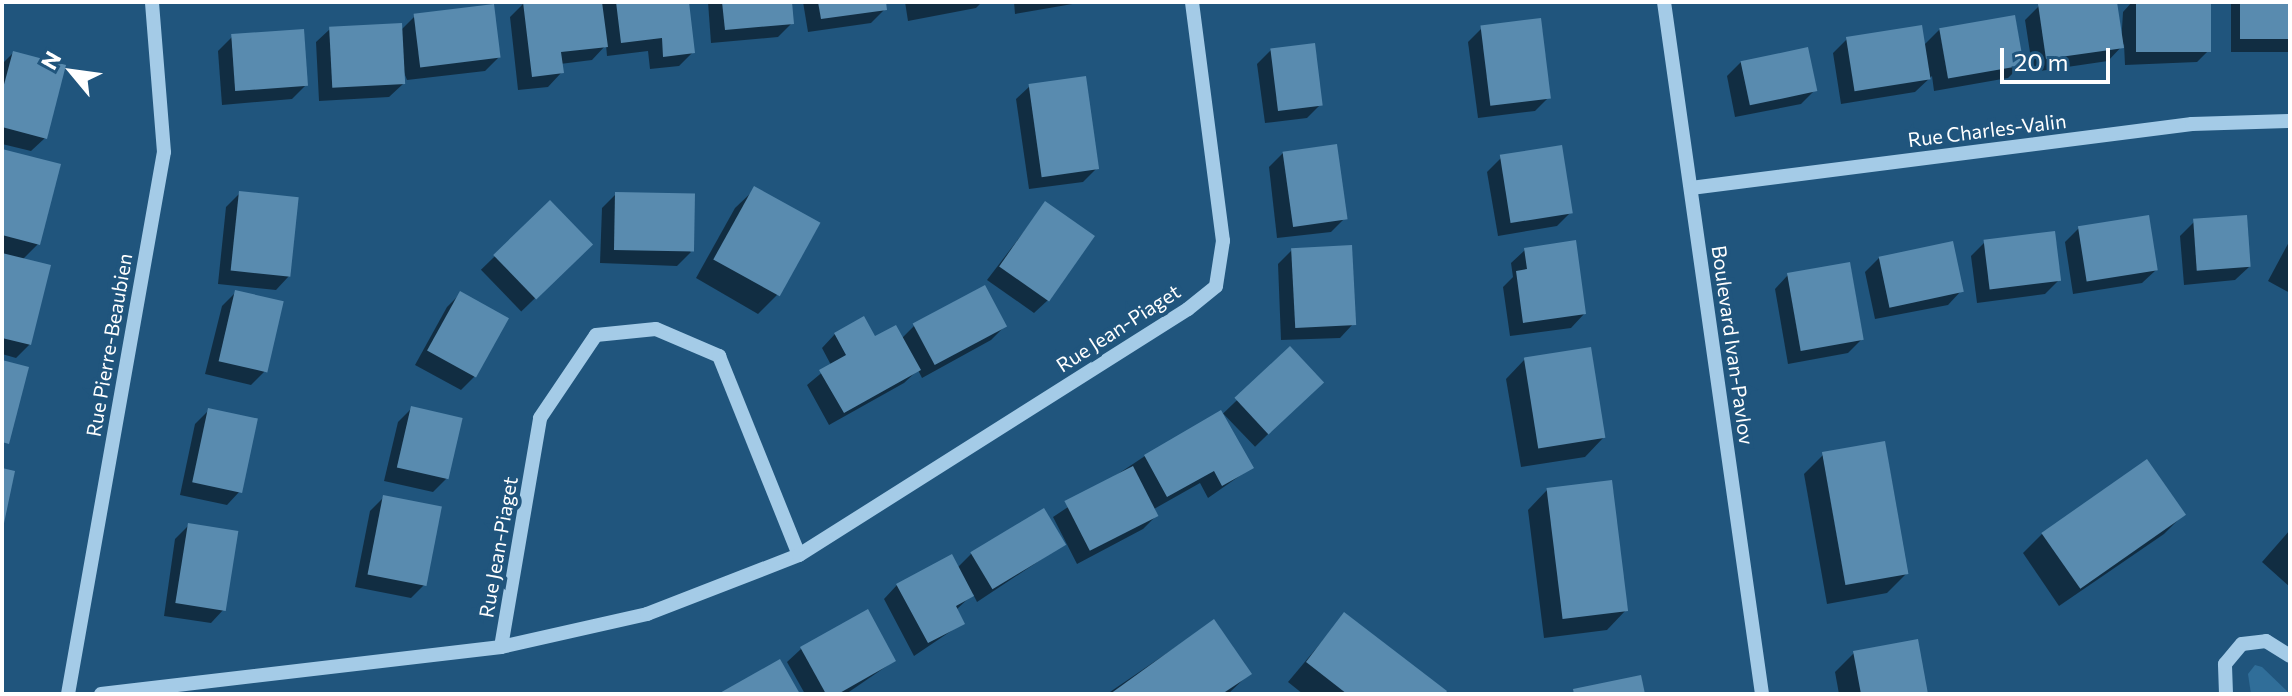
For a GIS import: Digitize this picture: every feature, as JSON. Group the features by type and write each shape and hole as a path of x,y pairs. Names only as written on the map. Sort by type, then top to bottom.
{"street":[{"name":"Rue Pierre-Beaubien","path":"68,694 164,152 152,2"},
{"name":"Rue Jean-Piaget","path":"101,694 501,647 647,614 799,555 1216,286 1223,241 1192,2"},
{"name":"Boulevard Ivan-Pavlov","path":"1664,2 1762,694"},
{"name":"Rue Charles-Valin","path":"1691,188 2192,124 2290,121"},
{"name":"Rue Jean-Piaget","path":"501,647 540,418 596,335 656,329 719,356 799,555"},
{"path":"2226,694 2225,664 2242,644 2266,641 2290,656"}],"shaded area":[{"path":"2255,665 2262,667 2290,694 2251,694 2248,674"}],"building":[{"path":"523,2 602,2 608,47 561,52 564,73 532,77"},
{"path":"616,2 689,2 695,53 663,57 662,38 621,43"},
{"path":"722,2 792,2 794,24 725,30"},
{"path":"818,2 886,2 887,10 821,19"},
{"path":"2117,2 2124,48 2046,59 2038,4"},
{"path":"2136,2 2211,2 2211,52 2136,52"},
{"path":"2240,2 2290,2 2290,39 2240,39"},
{"path":"494,4 501,58 420,67 414,14"},
{"path":"2015,15 2024,65 1948,79 1939,28"},
{"path":"1541,18 1551,98 1490,106 1480,25"},
{"path":"402,23 405,84 332,88 329,27"},
{"path":"1922,25 1931,79 1855,91 1846,37"},
{"path":"304,29 308,86 235,91 231,34"},
{"path":"1315,43 1323,106 1278,111 1270,48"},
{"path":"1808,47 1817,91 1750,105 1741,61"},
{"path":"13,51 66,65 47,139 2,127 2,92"},
{"path":"1086,76 1099,169 1042,177 1029,84"},
{"path":"1337,144 1348,219 1293,227 1283,152"},
{"path":"1562,145 1573,213 1511,223 1500,155"},
{"path":"2,149 61,164 40,245 2,235"},
{"path":"754,186 820,223 780,296 713,259"},
{"path":"239,191 299,197 290,277 231,271"},
{"path":"615,192 695,193 694,251 614,250"},
{"path":"550,200 593,245 536,299 493,255"},
{"path":"1045,201 1095,236 1049,302 999,267"},
{"path":"2149,215 2158,270 2087,282 2078,226"},
{"path":"2247,215 2251,267 2197,271 2193,219"},
{"path":"2055,231 2061,281 1990,289 1984,240"},
{"path":"1576,240 1586,314 1523,323 1516,271 1527,269 1524,248"},
{"path":"1953,241 1964,292 1889,308 1879,257"},
{"path":"1352,245 1356,325 1295,328 1291,248"},
{"path":"2,253 51,265 31,345 2,338"},
{"path":"1850,262 1864,340 1801,351 1787,273"},
{"path":"985,285 1007,326 935,365 913,323"},
{"path":"235,290 284,301 267,372 219,361"},
{"path":"460,291 509,318 476,378 427,350"},
{"path":"864,316 875,336 896,325 921,370 844,413 819,370 846,355 834,333"},
{"path":"1290,346 1324,383 1269,434 1234,398"},
{"path":"1591,347 1605,438 1538,449 1524,358"},
{"path":"2,360 29,367 9,444 2,442"},
{"path":"411,406 463,418 448,479 397,467"},
{"path":"208,408 258,419 242,493 192,482"},
{"path":"1221,410 1254,468 1222,486 1214,471 1167,497 1144,455"},
{"path":"1885,441 1908,574 1845,585 1822,452"},
{"path":"2147,459 2186,515 2080,589 2041,533"},
{"path":"1133,466 1158,516 1090,551 1064,501"},
{"path":"2,468 15,471 3,528 2,528"},
{"path":"1612,480 1628,611 1563,619 1546,488"},
{"path":"383,495 442,506 426,586 368,575"},
{"path":"1044,508 1066,545 992,589 970,552"},
{"path":"188,523 238,531 226,611 175,603"},
{"path":"952,554 974,596 956,606 965,624 928,643 896,584"},
{"path":"868,609 896,661 838,694 826,694 800,647"},
{"path":"1344,612 1447,691 1445,694 1347,694 1306,662"},
{"path":"1214,619 1252,674 1222,694 1110,694"},
{"path":"1918,639 1928,694 1861,694 1853,651"},
{"path":"780,659 800,694 718,694"},
{"path":"1641,675 1645,694 1574,694 1573,689"}]}
